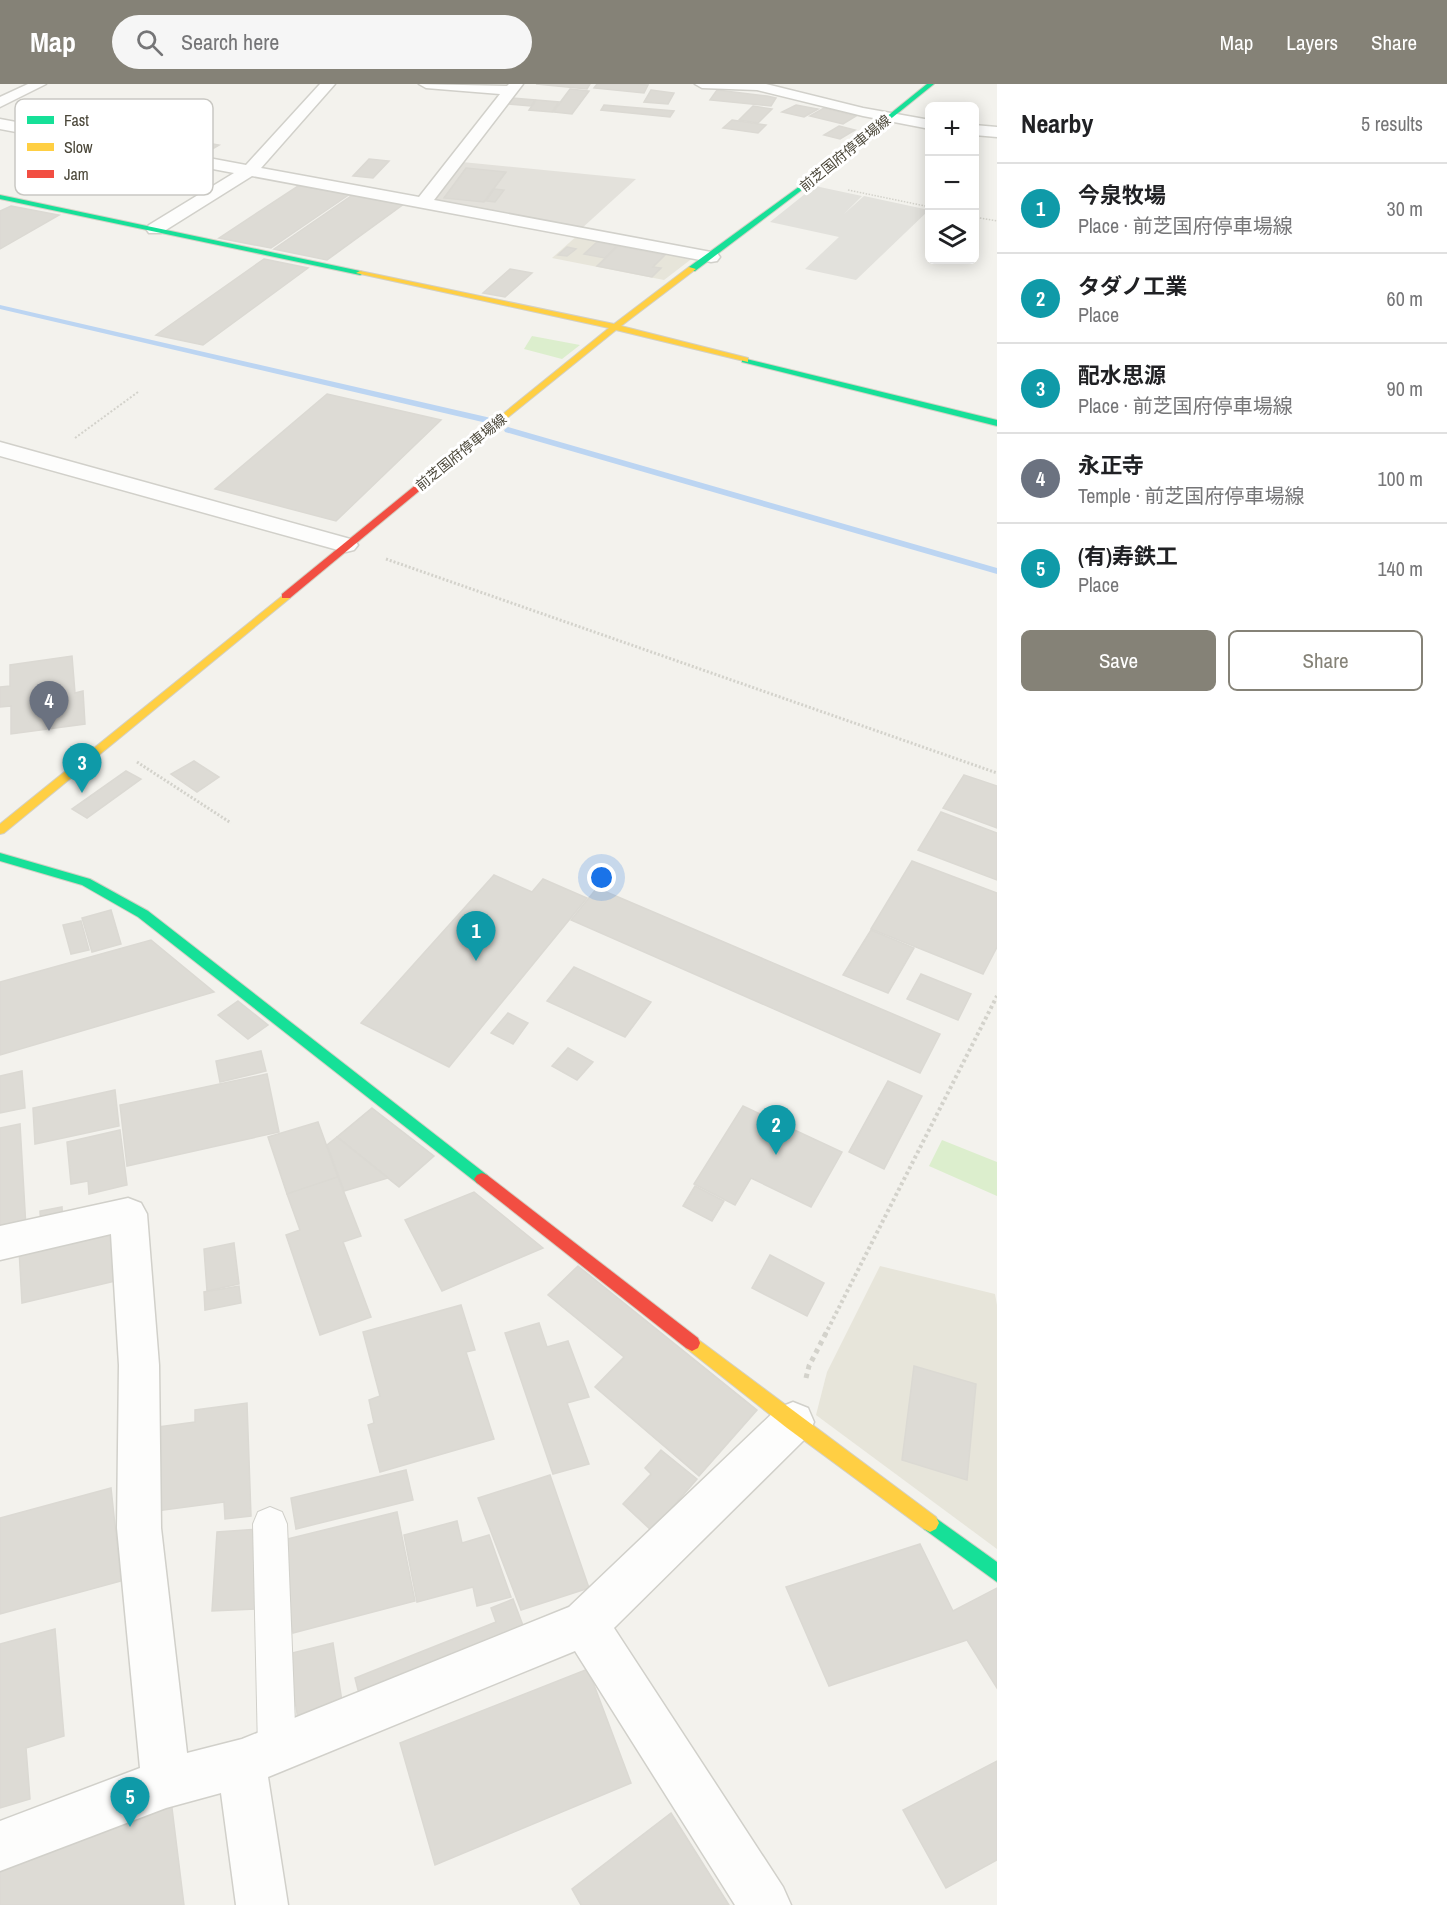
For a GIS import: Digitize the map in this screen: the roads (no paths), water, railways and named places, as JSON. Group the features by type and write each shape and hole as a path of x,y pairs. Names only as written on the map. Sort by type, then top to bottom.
{"street":[{"path":"0,102 39,84"},
{"path":"213,194 250,171 328,84"},
{"path":"426,84 514,87"},
{"path":"702,84 757,85 889,118 925,124"},
{"name":"前芝国府停車場線","path":"0,830 615,327 809,182 931,84"},
{"path":"423,203 514,87"},
{"path":"0,124 15,127"},
{"path":"979,130 997,132"},
{"path":"213,164 711,257"},
{"path":"155,229 211,195"},
{"path":"0,197 615,327 997,423"},
{"path":"0,449 346,545"},
{"path":"0,857 86,882 143,914 793,1422 997,1573"},
{"path":"0,1243 128,1214 139,1365 140,1527 166,1783"},
{"path":"0,1846 166,1783 259,1756 585,1624 793,1422"},
{"path":"585,1624 765,1905"},
{"path":"259,1756 262,1905"}],"lane":[{"path":"259,1756 270,1524"}],"waterway":[{"path":"0,307 491,421"},
{"path":"508,430 997,571"}],"place":[{"name":"永正寺","path":"49,731"},
{"name":"配水思源","path":"82,793"},
{"name":"今泉牧場","path":"476,961"},
{"name":"タダノ工業","path":"776,1155"},
{"name":"(有)寿鉄工","path":"130,1827"}]}
